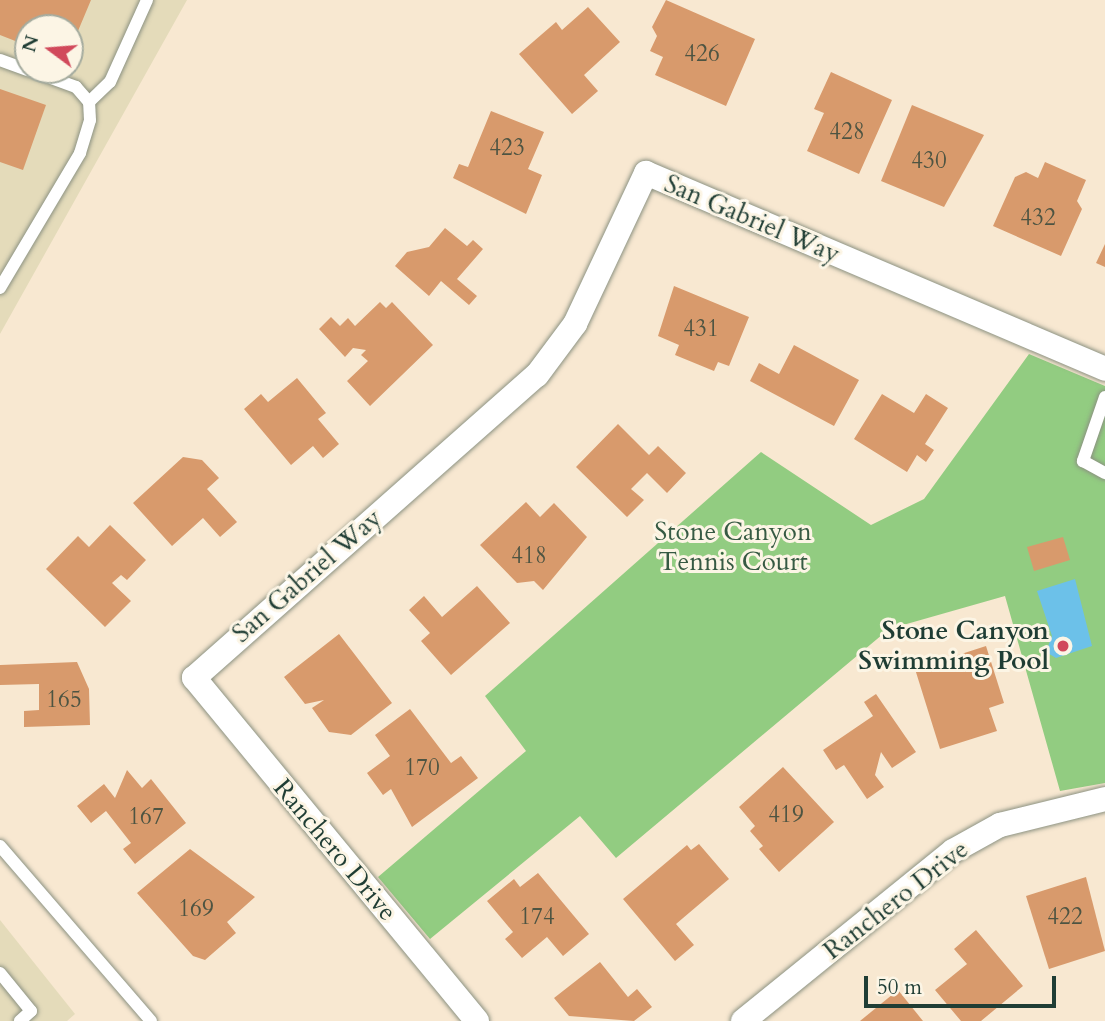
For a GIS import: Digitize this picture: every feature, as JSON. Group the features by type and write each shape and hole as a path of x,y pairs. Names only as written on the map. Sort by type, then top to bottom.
{"street":[{"name":"San Gabriel Way","path":"194,678 537,375 575,324 646,173 1105,369"},
{"name":"Ranchero Drive","path":"194,678 477,1021"},
{"name":"Ranchero Drive","path":"743,1021 953,851 1000,825 1058,805 1105,799"}],"lane":[{"path":"0,288 80,153 89,102 110,82 147,0"},
{"path":"68,84 76,87 89,102"},
{"path":"1105,397 1083,461 1105,473"},
{"path":"0,846 151,1021"},
{"path":"0,974 31,1011 20,1021"}],"shaded area":[{"path":"0,0 187,0 0,334"},
{"path":"0,920 75,1014 67,1021 0,1021"}],"green space":[{"name":"Stone Canyon Tennis Court","path":"1029,354 1105,386 1105,783 1060,791 1005,596 889,629 616,858 580,816 430,939 378,877 526,751 485,696 761,452 871,525 924,499"}],"water":[{"path":"1075,579 1092,646 1056,658 1046,652 1052,636 1037,591"}],"building":[{"path":"0,0 91,0 84,17 84,14 14,14 14,40 0,35"},
{"path":"666,0 755,39 726,106 655,75 663,57 650,51 657,36 652,27"},
{"path":"588,7 620,42 584,75 598,91 572,114 519,54 556,22 562,30"},
{"path":"831,72 892,100 859,174 807,151 824,113 814,109"},
{"path":"0,89 46,105 23,170 0,162"},
{"path":"912,105 984,135 944,207 881,181"},
{"path":"491,111 544,132 528,169 542,175 526,214 453,178 459,164 468,167"},
{"path":"1045,162 1086,180 1077,201 1082,209 1061,256 993,226 1015,177 1026,172 1038,178"},
{"path":"445,228 467,246 473,240 483,249 457,279 477,296 469,305 441,281 429,296 395,266 407,252 429,247"},
{"path":"1105,244 1105,267 1096,263"},
{"path":"674,286 749,317 729,366 718,362 714,371 675,355 679,345 658,336"},
{"path":"380,302 386,308 392,302 433,345 370,406 347,381 368,361 361,355 366,350 353,348 345,357 319,329 331,317 340,326 348,318 355,326"},
{"path":"794,345 859,380 834,426 750,381 759,363 779,374"},
{"path":"297,378 326,413 318,419 339,444 323,458 313,446 291,465 244,409 261,394 268,402"},
{"path":"882,394 914,413 926,394 948,408 925,444 934,450 926,462 917,455 907,472 854,439"},
{"path":"618,424 649,455 658,446 686,473 667,493 647,473 631,489 644,500 627,517 576,467"},
{"path":"183,457 202,460 219,478 207,489 237,522 220,537 203,518 172,546 133,503"},
{"path":"526,502 540,517 554,503 587,537 543,590 534,581 517,583 480,545"},
{"path":"110,525 146,560 127,580 121,575 112,583 131,601 105,627 46,569 78,536 89,547"},
{"path":"1063,537 1070,560 1034,571 1027,547"},
{"path":"477,586 510,623 451,675 421,641 430,633 409,610 424,596 442,617"},
{"path":"339,634 392,703 351,735 329,732 312,708 324,700 305,704 284,677"},
{"path":"986,646 1004,703 989,708 997,731 940,749 915,669"},
{"path":"77,662 89,689 90,725 24,727 24,711 39,710 39,684 0,685 0,665"},
{"path":"876,694 916,752 892,768 881,752 875,775 884,787 867,799 844,765 836,770 823,750 873,716 864,702"},
{"path":"410,709 451,763 461,756 478,778 412,827 391,789 383,795 367,773 390,756 375,735"},
{"path":"783,767 834,822 779,872 759,849 763,846 750,831 755,826 739,807"},
{"path":"127,770 142,788 151,779 186,823 135,864 123,849 131,843 106,811 91,823 77,806 104,784 115,798"},
{"path":"699,844 729,879 676,924 694,945 675,961 623,899 687,845 691,850"},
{"path":"190,849 255,897 227,922 236,933 205,960 193,956 137,893"},
{"path":"538,873 589,934 563,956 547,937 522,958 505,939 513,932 487,901 514,879 520,887"},
{"path":"1086,877 1105,951 1049,969 1026,896"},
{"path":"976,930 1023,986 981,1021 961,1021 935,990 967,964 954,949"},
{"path":"600,962 628,997 637,989 652,1007 634,1021 569,1016 554,998"},
{"path":"898,990 923,1021 860,1021"}],"place":[{"name":"Stone Canyon Swimming Pool","path":"1063,646"}]}
